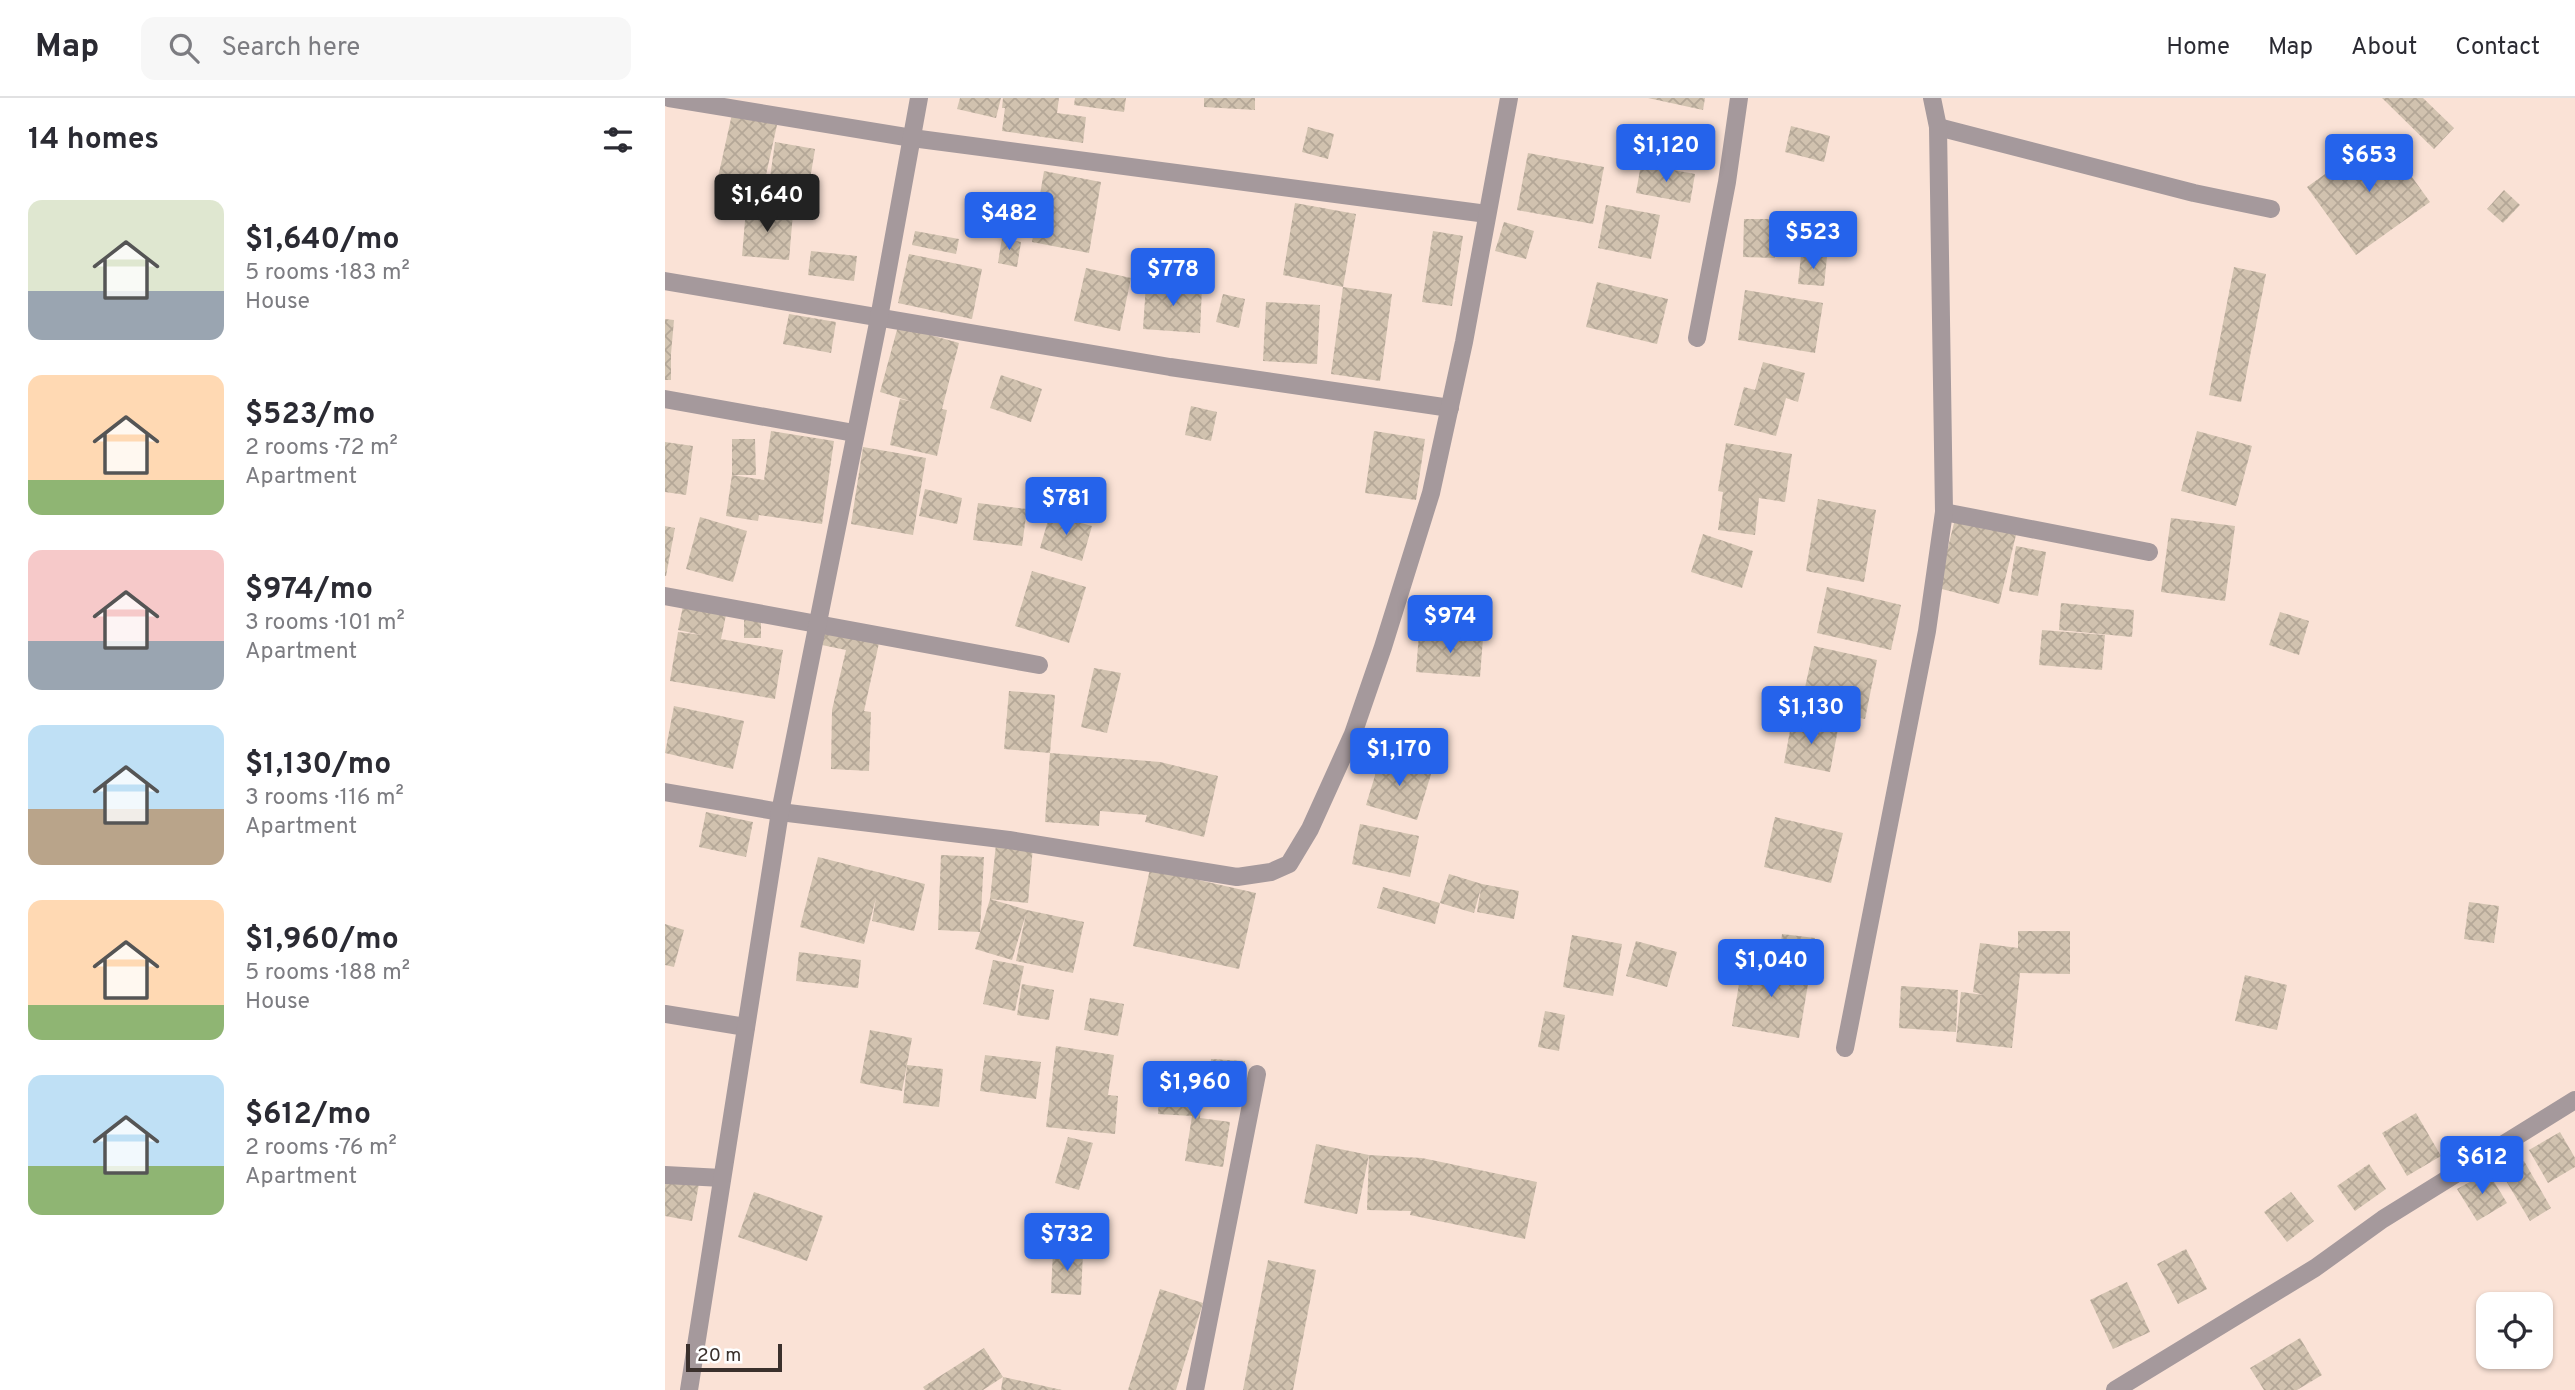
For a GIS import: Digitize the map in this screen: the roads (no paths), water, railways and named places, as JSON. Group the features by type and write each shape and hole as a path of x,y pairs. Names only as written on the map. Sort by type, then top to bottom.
{"street":[{"path":"669,98 912,138 1487,214"},
{"path":"689,1390 780,813 854,432 879,318 919,98"},
{"path":"665,792 780,813 1009,840 1237,877 1271,872 1289,864 1310,829 1353,734 1431,493 1450,408 1509,98"},
{"path":"1697,338 1727,182 1739,98"},
{"path":"1845,1048 1927,631 1944,513 1938,127 1932,98"},
{"path":"1938,127 2194,193 2271,209"},
{"path":"665,281 1170,367 1450,408"},
{"path":"665,399 854,432"},
{"path":"1944,513 2149,552"},
{"path":"665,596 1039,665"},
{"path":"665,1014 746,1027"},
{"path":"1195,1390 1257,1074"},
{"path":"2115,1390 2315,1268 2383,1219 2575,1100"},
{"path":"665,1175 722,1178"}]}
